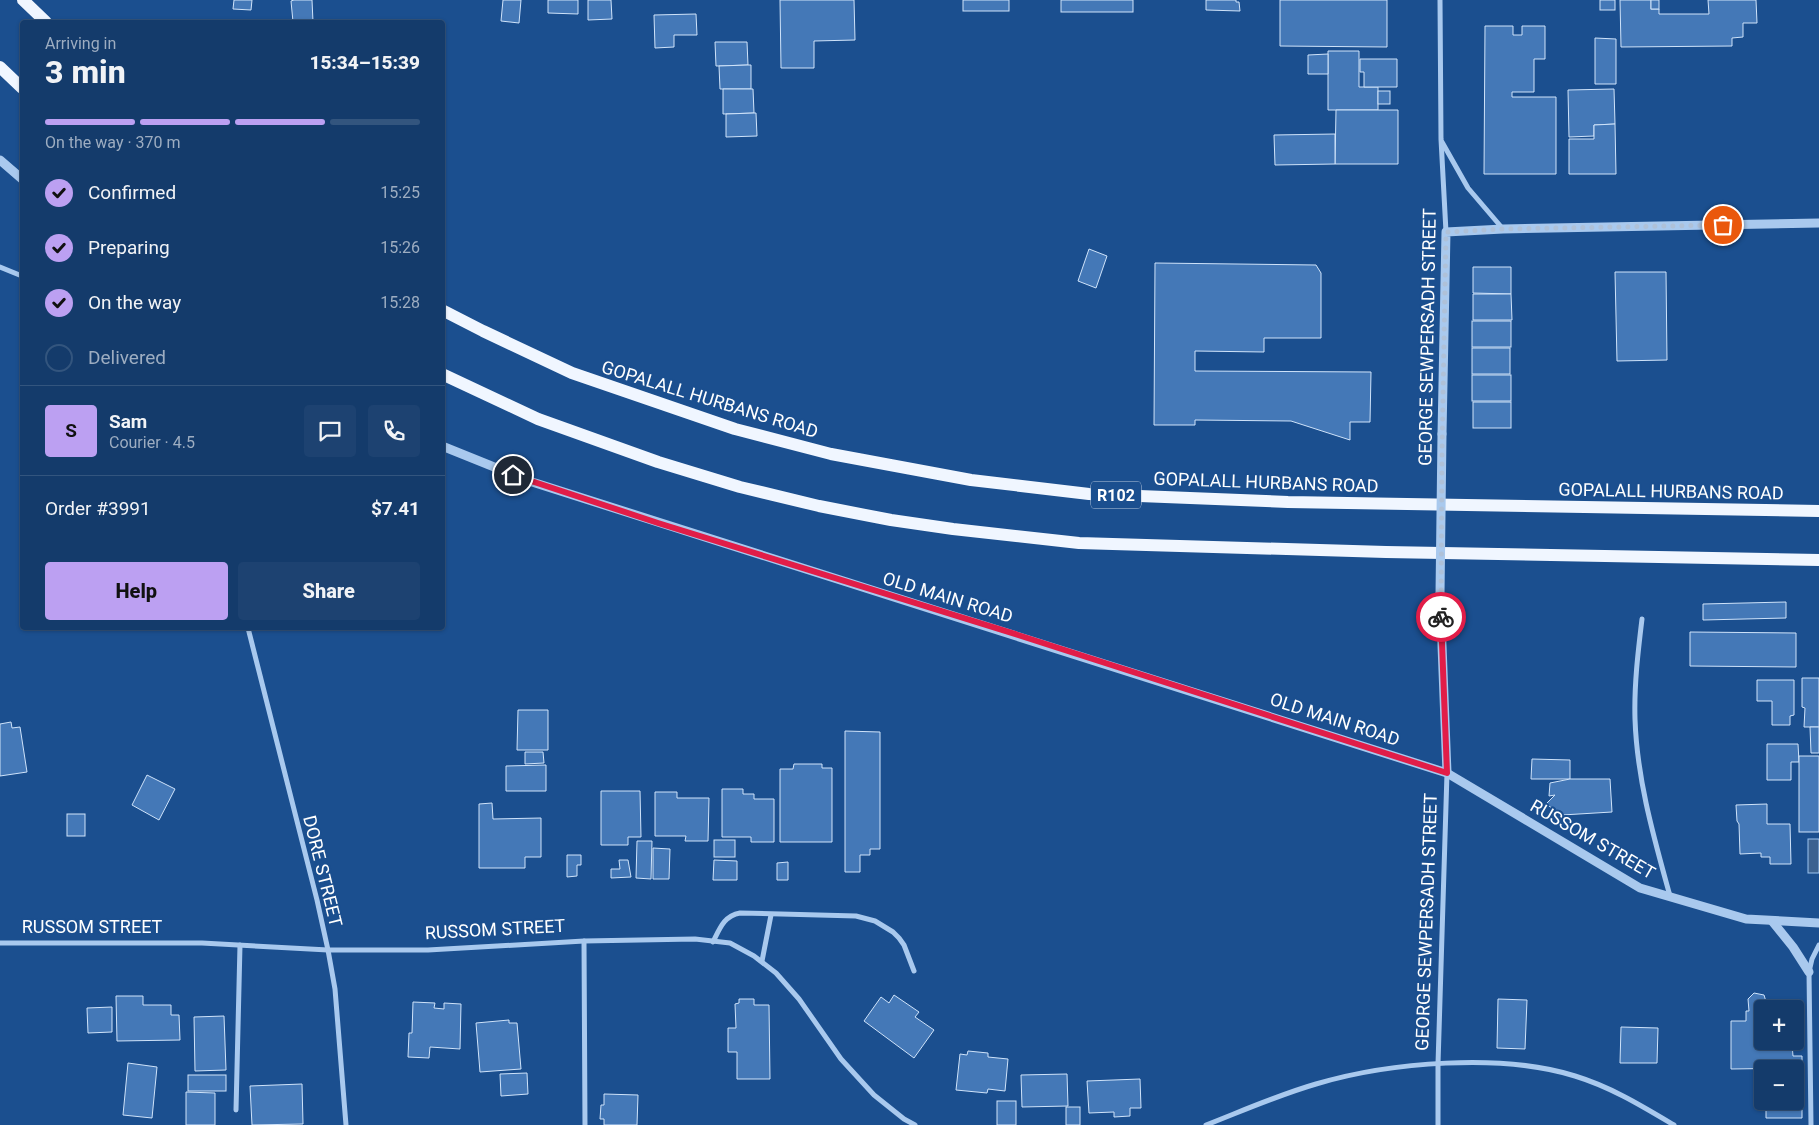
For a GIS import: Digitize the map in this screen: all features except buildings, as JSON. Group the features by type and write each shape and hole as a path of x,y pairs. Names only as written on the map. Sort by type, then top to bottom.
{"main road":[{"path":"22,0 44,20"},
{"path":"0,68 20,86"},
{"name":"GOPALALL HURBANS ROAD","path":"445,311 572,373 735,429 831,454 972,480 1090,494 1288,502 1819,511"},
{"path":"445,375 538,419 658,462 740,487 819,506 891,520 953,529 1089,543 1396,552 1819,560"}],"street":[{"name":"GEORGE SEWPERSADH STREET","path":"1438,1125 1438,1064 1447,773 1440,594 1446,232 1441,140 1440,0"},
{"path":"1441,140 1468,188 1503,229"},
{"path":"0,160 20,177"},
{"path":"1446,232 1503,229 1819,223"},
{"path":"0,267 20,275"},
{"name":"OLD MAIN ROAD","path":"445,447 529,481 1447,773"},
{"path":"1642,619 1636,672 1635,718 1638,755 1646,806 1670,897"},
{"name":"DORE STREET","path":"249,630 328,950 335,989 346,1125"},
{"name":"RUSSOM STREET","path":"1447,773 1640,888 1746,920 1819,923"},
{"path":"713,942 722,922 735,914 856,916 875,921 893,932 904,945 914,971"},
{"path":"762,961 771,915"},
{"path":"1772,921 1793,947 1809,972"},
{"name":"RUSSOM STREET","path":"0,942 202,942 328,950 428,950 584,941 696,940 730,943 762,961 776,972 841,1059 874,1095 904,1119 915,1125"},
{"path":"584,941 585,1125"},
{"path":"236,1110 240,945"},
{"path":"1811,1125 1809,972 1812,959 1819,945"},
{"path":"1206,1125 1274,1098 1317,1084 1363,1073 1438,1064 1508,1064 1576,1076 1626,1097 1674,1125"}],"water":[{"path":"1808,839 1819,839 1819,873 1808,873"}],"way so far":[{"path":"1441,617 1446,232 1503,229 1723,225"}],"route":[{"path":"513,475 658,523 900,600 1018,635 1447,773 1441,617"}]}
